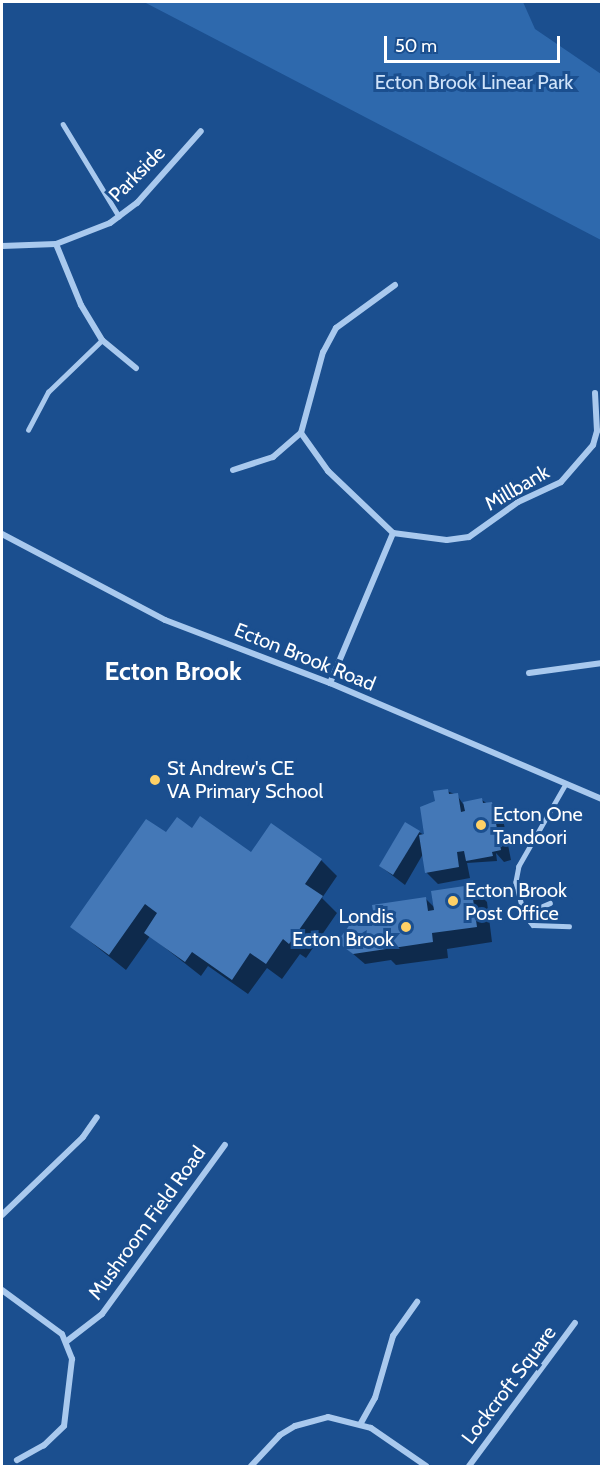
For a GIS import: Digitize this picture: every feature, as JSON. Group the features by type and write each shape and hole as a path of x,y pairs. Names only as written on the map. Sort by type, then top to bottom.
{"street":[{"name":"Parkside","path":"2,246 56,244 93,232 119,216 153,186 201,131"},
{"path":"56,244 81,305 102,340 136,368"},
{"path":"233,470 273,456 301,433 323,352 336,328 395,285"},
{"name":"Millbank","path":"393,533 447,540 469,537 518,501 561,482 593,446 597,431 595,393"},
{"path":"301,433 328,471 393,533 330,683"},
{"name":"Ecton Brook Road","path":"2,534 165,620 330,683 602,799"},
{"path":"529,673 602,663"},
{"path":"2,1215 83,1137 97,1118"},
{"name":"Mushroom Field Road","path":"67,1341 102,1314 225,1145"},
{"path":"2,1290 67,1341 72,1359 64,1426 44,1445 17,1460"},
{"path":"361,1423 375,1398 393,1336 417,1302"},
{"name":"Lockcroft Square","path":"469,1467 575,1323"},
{"path":"251,1467 280,1434 295,1425 328,1417 361,1423 426,1467"}],"lane":[{"path":"63,124 119,216"},
{"path":"28,430 33,415 48,392 102,340"},
{"path":"566,784 519,866 516,882 524,914 533,925 569,926"},
{"path":"524,914 550,903"}],"green space":[{"name":"Ecton Brook Linear Park","path":"144,2 523,2 535,29 601,74 601,240"}],"building":[{"path":"448,789 449,794 458,793 461,812 465,811 463,802 482,798 483,803 492,802 501,850 492,852 493,856 466,861 464,851 457,852 459,867 425,873 419,835 424,834 420,807 435,801 433,791"},
{"path":"200,816 251,852 271,823 322,859 305,884 323,896 289,944 283,939 266,964 250,953 232,980 192,952 185,962 144,933 157,913 145,904 109,955 70,927 146,819 166,832 177,817 192,828"},
{"path":"405,822 420,831 393,875 379,866"},
{"path":"471,885 477,927 432,933 433,942 353,954 337,942 354,919 360,923 375,922 372,905 426,897 428,911 434,910 431,891"}],"place":[{"name":"St Andrew's CE VA Primary School","path":"155,780"},
{"name":"Ecton One Tandoori","path":"481,825"},
{"name":"Ecton Brook Post Office","path":"453,901"},
{"name":"Londis Ecton Brook","path":"406,927"}],"district":[{"name":"Ecton Brook","path":"173,672"}]}
